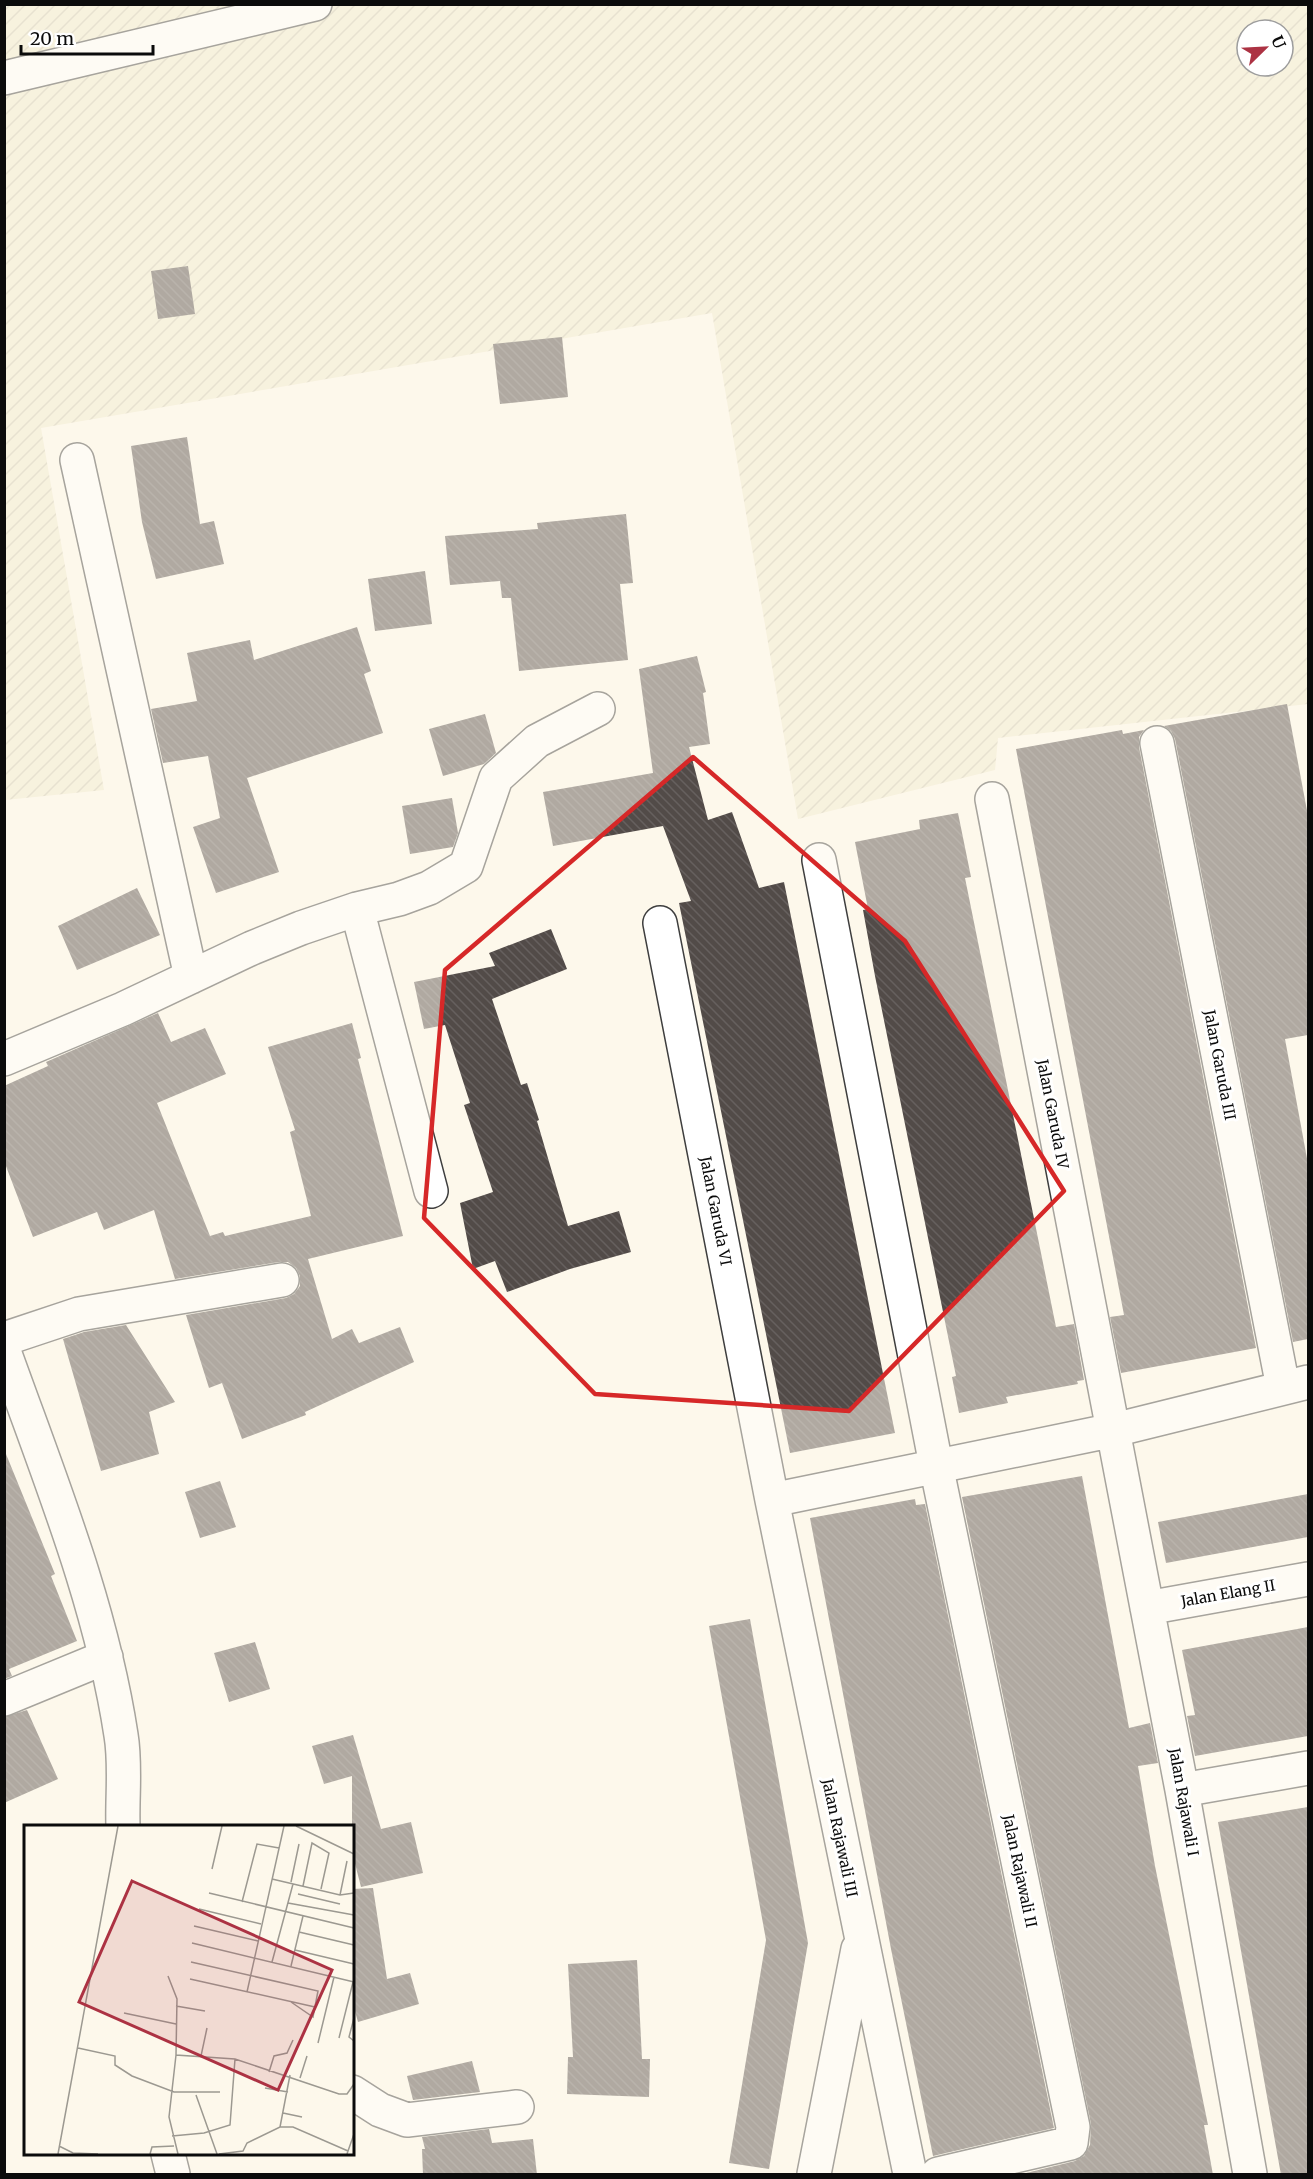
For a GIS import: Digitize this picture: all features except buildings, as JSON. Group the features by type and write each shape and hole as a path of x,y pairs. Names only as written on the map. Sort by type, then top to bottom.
{"street":[{"path":"4,78 315,4"},
{"path":"77,460 191,977"},
{"path":"4,1059 123,1009 282,936 357,909 399,899 429,888 466,866 496,778 537,741 598,710"},
{"name":"Jalan Garuda III","path":"1157,743 1296,1385"},
{"name":"Jalan Garuda IV","path":"992,799 1114,1430"},
{"path":"819,860 936,1465"},
{"path":"357,909 430,1191"},
{"name":"Jalan Garuda VI","path":"660,922 772,1500"},
{"path":"4,1339 79,1314 282,1280"},
{"path":"4,1351 76,1551 106,1657 122,1738 123,1825"},
{"path":"772,1500 1114,1430 1296,1385"},
{"name":"Jalan Rajawali I","path":"1114,1430 1182,1790 1250,2175"},
{"name":"Jalan Rajawali II","path":"936,1465 1073,2127 1071,2143 938,2175"},
{"name":"Jalan Rajawali III","path":"772,1500 910,2175"},
{"name":"Jalan Elang II","path":"1147,1608 1308,1579"},
{"path":"4,1699 106,1657"},
{"path":"1182,1790 1308,1768"},
{"path":"814,2175 860,1936"},
{"path":"354,2093 380,2110 407,2120 517,2107"},
{"path":"168,2155 173,2175"}],"highlighted area":[{"path":"693,757 905,941 1064,1191 849,1411 595,1394 424,1218 445,970"}],"shaded area":[{"path":"5,5 1308,5 1308,704 998,738 995,770 798,819 712,313 41,428 104,790 5,800"}]}
